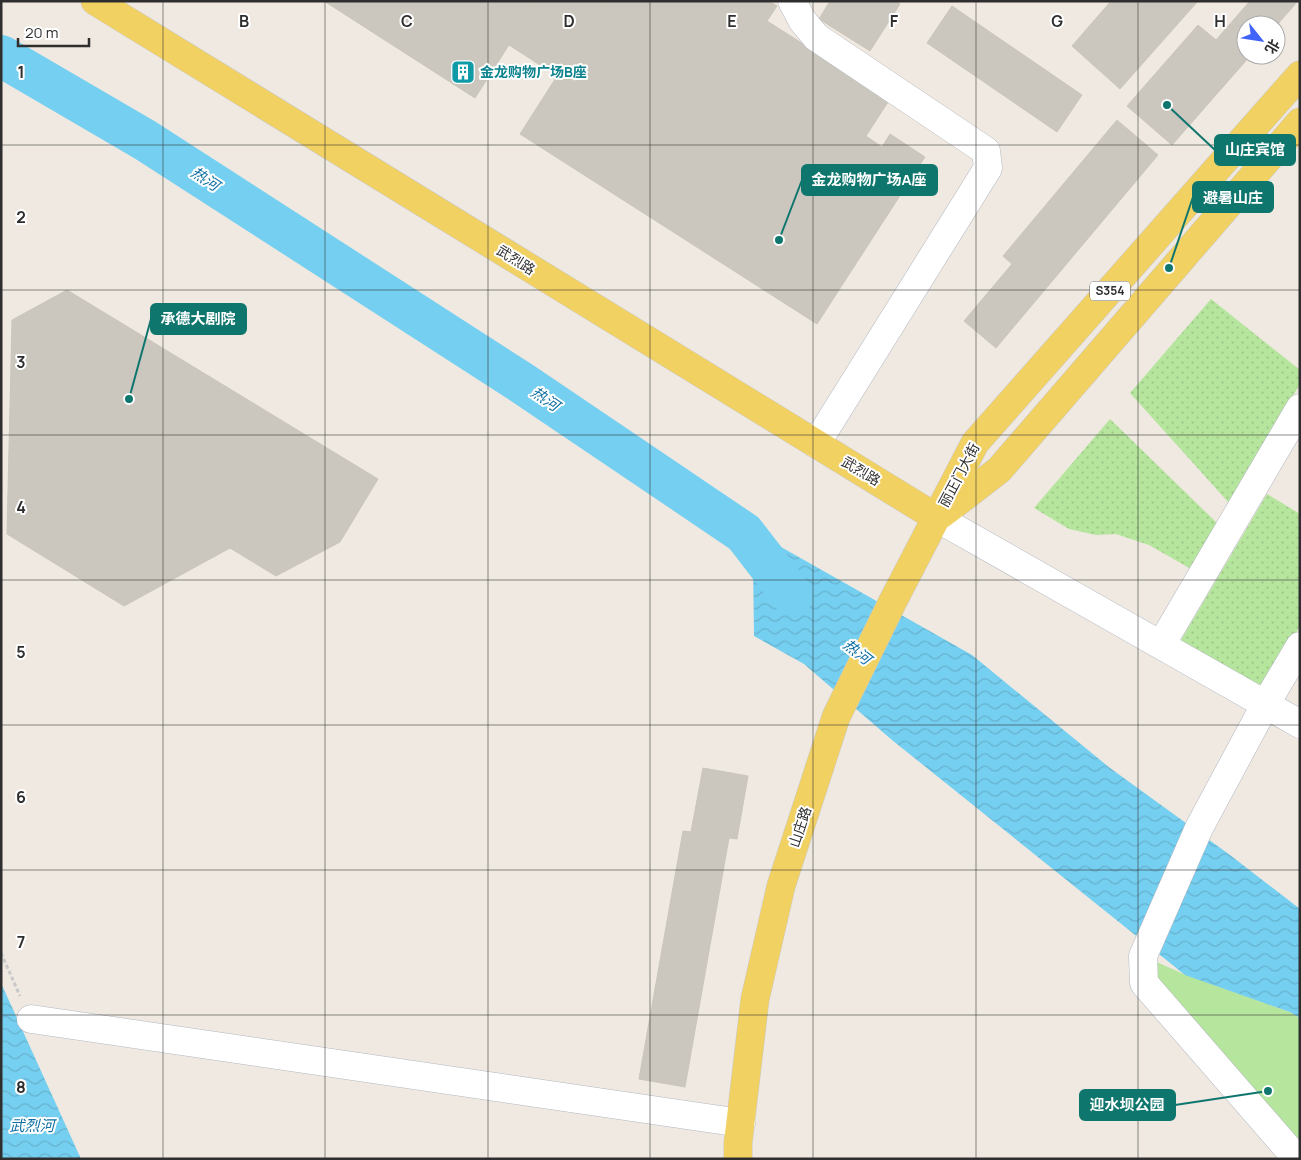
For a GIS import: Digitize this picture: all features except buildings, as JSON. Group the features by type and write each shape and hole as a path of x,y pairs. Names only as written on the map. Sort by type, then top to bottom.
{"main road":[{"name":"武烈路","path":"96,1 937,518"},
{"name":"丽正门大街","path":"937,518 975,443 1300,75"},
{"name":"丽正门大街","path":"937,518 999,470 1300,122"},
{"name":"山庄路","path":"738,1159 738,1143 755,999 781,886 836,717 893,600 937,518"}],"street":[{"path":"792,1 802,20 816,37 986,151 988,168 816,444"},
{"path":"1161,645 1300,408"},
{"path":"937,518 1300,724"},
{"path":"1296,1159 1144,984 1143,956 1199,828 1265,705 1300,646"},
{"path":"31,1019 741,1123"}],"path":[{"path":"1,953 31,1019"}],"green space":[{"path":"1211,299 1300,370 1300,384 1229,503 1130,393"},
{"path":"1110,419 1217,523 1191,569 1149,545 1116,534 1096,535 1069,529 1034,508"},
{"path":"1267,494 1300,514 1300,626 1263,688 1181,640"},
{"path":"1143,956 1186,975 1290,1012 1300,1018 1300,1159 1176,1022"}],"water":[{"path":"760,535 972,655 1110,768 1230,855 1300,909 1300,1018 1290,1012 1185,975 892,740 804,664 754,636 753,563"},
{"name":"武烈河","path":"1,983 81,1159 1,1159"}],"waterway":[{"name":"热河","path":"1,56 145,140 522,383 744,533 792,595"}],"place":[{"name":"金龙购物广场B座","path":"463,72"},
{"name":"山庄宾馆","path":"1167,105"},
{"name":"金龙购物广场A座","path":"779,240"},
{"name":"避暑山庄","path":"1169,268"},
{"name":"承德大剧院","path":"129,399"},
{"name":"迎水坝公园","path":"1268,1091"}]}
